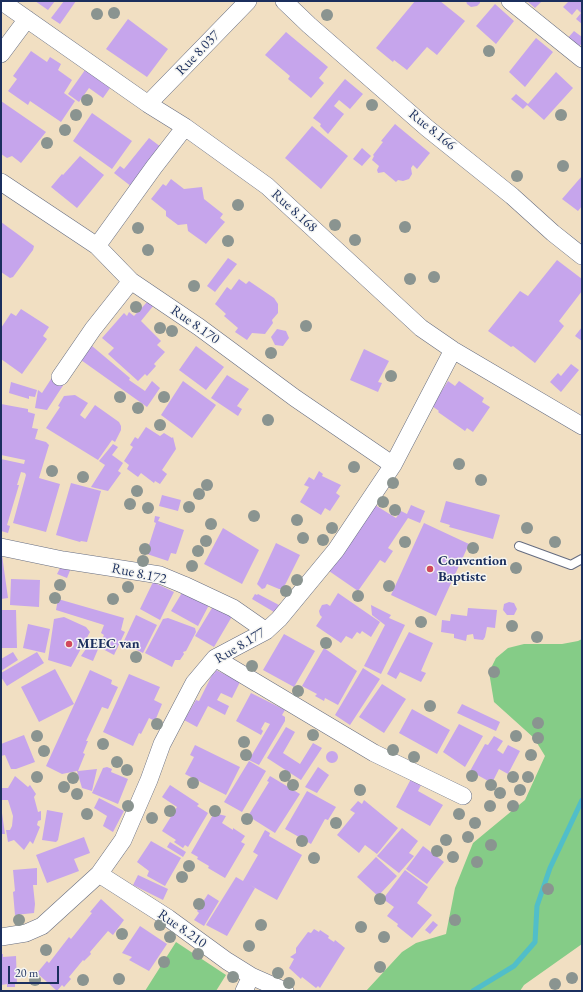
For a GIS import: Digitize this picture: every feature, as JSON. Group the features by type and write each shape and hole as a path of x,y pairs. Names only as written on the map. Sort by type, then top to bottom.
{"street":[{"name":"Rue 8.168","path":"1,1 148,104 185,126 266,186 422,328 453,350 582,426"},
{"name":"Rue 8.037","path":"148,104 248,1"},
{"name":"Rue 8.166","path":"284,1 309,25 427,128 512,196 582,256"},
{"path":"510,1 582,59"},
{"path":"1,54 27,19"},
{"path":"97,246 154,166 185,126"},
{"name":"Rue 8.170","path":"1,182 97,246 131,281 199,327 295,398 393,465"},
{"path":"60,377 93,330 131,281"},
{"name":"Rue 8.177","path":"1,937 26,933 42,926 99,874 123,840 149,780 162,744 194,683 215,658 266,631 279,619 336,550 393,465 453,350"},
{"name":"Rue 8.172","path":"1,547 63,560 160,576 184,585 233,608 266,631"},
{"path":"215,658 374,753 463,796"},
{"name":"Rue 8.210","path":"99,874 168,918 227,961 247,984 285,991"}],"lane":[{"path":"519,546 571,565 582,559"}],"green space":[{"path":"582,639 582,944 524,985 520,991 366,991 402,952 416,943 446,934 455,888 473,843 525,800 545,756 534,738 494,702 489,672 496,658 508,648 524,644 562,644"},
{"path":"176,942 226,975 216,991 145,991"}],"building":[{"path":"35,1 55,1 48,10"},
{"path":"64,1 76,1 60,24 51,18"},
{"path":"415,1 440,1 465,21 437,55 427,47 407,70 394,60 393,62 376,48"},
{"path":"466,1 480,1 480,3 477,6 471,7"},
{"path":"527,1 542,1 535,8"},
{"path":"569,1 582,1 582,24 576,19 581,13 577,9 572,15 563,7"},
{"path":"495,4 514,21 496,44 476,26"},
{"path":"128,19 168,49 147,77 106,49"},
{"path":"574,31 582,37 582,43 578,48 567,39"},
{"path":"286,32 328,67 319,78 324,83 311,98 288,79 290,76 265,55"},
{"path":"536,38 553,52 525,87 509,72"},
{"path":"31,51 47,62 50,57 61,64 58,70 72,80 64,93 75,101 61,122 30,101 28,105 8,91 17,79 13,76"},
{"path":"85,70 110,88 103,98 89,88 79,102 68,94"},
{"path":"556,72 573,88 544,120 527,105 523,109 511,99 516,94 528,104"},
{"path":"345,79 363,94 350,109 339,100 334,106 344,114 328,134 320,126 321,124 313,118"},
{"path":"1,101 46,132 21,163 12,156 7,158 1,154"},
{"path":"92,113 132,141 112,169 73,141"},
{"path":"395,124 430,153 417,169 413,165 411,168 412,174 409,179 403,181 398,180 396,182 384,172 378,173 377,170 379,166 372,160 373,155 383,142 381,141"},
{"path":"312,126 348,156 321,189 285,158"},
{"path":"149,138 161,147 132,187 114,173 120,166 124,169"},
{"path":"362,148 371,156 362,166 353,159"},
{"path":"80,156 104,175 77,208 51,187"},
{"path":"582,176 582,206 578,211 562,199"},
{"path":"171,179 184,189 202,187 204,199 223,214 220,218 225,222 206,244 188,231 187,224 178,225 166,216 166,211 151,199 163,184 166,186"},
{"path":"1,222 34,246 33,250 13,277 10,278 1,272"},
{"path":"228,258 237,264 215,292 207,286"},
{"path":"557,260 582,279 582,291 559,321 564,326 535,363 513,346 511,347 488,331 520,291 528,296"},
{"path":"239,279 246,284 249,281 274,298 278,304 278,313 272,320 273,323 265,334 252,333 247,340 235,332 238,328 224,316 226,314 215,304 227,287 231,290"},
{"path":"149,300 154,305 141,321 161,341 157,345 165,352 154,364 156,366 147,376 145,374 138,381 108,354 114,348 102,338 124,313 127,316 129,312 134,316"},
{"path":"21,309 49,327 43,336 47,339 22,374 1,359 1,328 11,313 16,316"},
{"path":"582,327 582,341 575,336"},
{"path":"277,329 286,331 289,338 283,346 275,345 271,337"},
{"path":"92,346 130,378 129,380 145,391 152,381 160,388 147,407 81,360"},
{"path":"196,346 224,367 206,390 179,370"},
{"path":"364,349 389,361 378,382 382,383 378,392 350,380"},
{"path":"571,364 579,370 561,392 550,382 558,373 561,376"},
{"path":"227,375 249,389 237,406 242,409 238,416 211,398"},
{"path":"53,376 64,384 47,410 35,408 38,390 42,393"},
{"path":"183,381 216,405 192,438 161,415"},
{"path":"448,381 455,386 459,381 484,398 482,402 490,407 473,432 467,428 465,431 432,406"},
{"path":"11,382 37,390 35,397 29,396 29,399 9,393"},
{"path":"75,395 88,403 80,415 85,419 95,405 119,422 121,426 121,430 115,442 112,440 98,460 46,428 60,407 58,406 64,396"},
{"path":"1,404 28,409 28,412 35,414 32,428 38,429 35,439 46,442 49,445 39,478 60,484 46,532 13,523 26,475 25,473 21,472 17,485 19,485 7,525 10,526 8,533 1,531 1,459 24,464 25,460 1,455"},
{"path":"146,427 160,436 164,433 172,438 173,437 176,449 162,470 167,474 160,484 155,481 154,483 141,473 138,477 127,469 129,465 124,461 133,447 130,445 135,437 138,439"},
{"path":"113,444 118,447 112,455 123,463 118,471 121,473 108,491 91,487 105,465 99,461"},
{"path":"319,471 323,474 322,476 341,485 336,493 340,496 330,511 325,508 321,515 300,502 309,487 304,485 309,477 314,480"},
{"path":"71,483 101,491 87,542 80,542 56,535"},
{"path":"162,495 181,500 178,511 159,506"},
{"path":"446,501 500,515 493,539 449,527 450,525 440,522"},
{"path":"375,505 396,518 401,511 407,514 411,505 425,511 420,523 408,518 388,548 393,551 385,563 380,560 358,591 329,571"},
{"path":"155,516 160,517 158,521 184,530 176,554 171,553 168,561 147,554 156,523 154,522"},
{"name":"Convention Baptiste","path":"424,523 469,544 436,616 391,595"},
{"path":"223,528 259,550 242,584 204,564"},
{"path":"276,543 300,555 283,589 267,584 265,588 262,589 257,584"},
{"path":"2,555 8,598 1,599 1,556"},
{"path":"62,564 71,568 67,578 57,574"},
{"path":"11,579 40,580 39,607 10,605"},
{"path":"153,582 174,592 160,620 140,609"},
{"path":"183,591 209,605 198,626 171,611"},
{"path":"338,593 380,622 371,637 362,631 360,634 357,632 352,639 346,636 341,643 316,626 322,617 319,611 322,605 327,604 330,606"},
{"path":"255,594 258,594 279,605 274,612 252,599"},
{"path":"58,599 124,618 121,630 125,632 114,655 99,647 104,635 101,633 104,625 56,610"},
{"path":"509,602 514,603 517,609 514,615 507,615 503,610 504,604"},
{"path":"215,603 234,613 214,647 195,636"},
{"path":"371,605 391,615 389,618 405,625 381,674 364,666 385,625 372,615"},
{"path":"468,608 497,610 495,628 487,627 483,640 474,639 473,634 467,635 466,641 454,638 454,634 441,632 442,620 450,621 451,614 467,616"},
{"path":"1,610 16,610 17,648 1,648"},
{"path":"136,615 157,625 143,653 123,643"},
{"path":"64,617 86,627 90,632 71,667 48,660 54,619"},
{"path":"168,618 195,628 196,632 186,651 183,652 184,654 180,660 175,660 172,667 145,653 163,619"},
{"path":"28,624 50,629 45,653 23,648"},
{"path":"409,632 433,643 421,671 426,673 421,682 400,672 396,679 387,674"},
{"path":"284,634 315,651 294,687 263,670"},
{"path":"90,643 99,647 93,661 81,656"},
{"path":"324,648 357,671 338,705 325,698 324,701 315,696 317,694 302,686"},
{"path":"13,652 18,660 1,671 1,659"},
{"path":"37,652 44,663 7,686 1,677 1,673"},
{"path":"363,668 380,679 350,725 335,715"},
{"path":"55,669 74,704 39,722 21,687"},
{"path":"90,670 112,680 111,684 118,687 108,709 102,707 86,741 88,741 83,753 85,754 78,771 97,769 92,791 82,788 77,771 62,774 46,766"},
{"path":"216,670 240,682 232,698 221,693 217,700 229,706 225,715 208,706 197,727 184,720 196,700 199,701"},
{"path":"129,674 160,687 154,700 162,704 155,721 149,718 141,734 139,733 133,746 103,732"},
{"path":"382,684 406,699 384,733 359,717"},
{"path":"251,693 285,710 282,715 285,717 285,721 259,765 249,760 270,724 265,722 261,729 263,731 261,735 236,721"},
{"path":"462,704 500,722 496,731 457,713"},
{"path":"412,709 450,730 437,754 399,733"},
{"path":"459,724 483,736 465,767 443,752"},
{"path":"286,727 295,732 283,753 300,764 313,743 322,748 301,780 267,758"},
{"path":"24,735 35,762 16,769 11,769 5,755 1,756 1,744"},
{"path":"494,736 503,741 497,750 503,754 508,745 520,751 508,774 499,769 492,783 470,771 485,744 488,745"},
{"path":"195,745 240,767 226,795 185,774 194,757 190,755"},
{"path":"330,751 334,751 338,757 334,763 330,763 326,759 326,755"},
{"path":"249,761 266,771 242,812 224,802"},
{"path":"107,767 112,769 111,772 128,779 118,804 92,793 103,768"},
{"path":"318,767 329,775 317,793 305,787"},
{"path":"15,776 28,787 30,785 36,794 34,797 38,812 41,811 41,820 38,821 37,825 40,827 33,844 30,841 24,850 14,840 8,842 6,830 10,830 12,826 13,816 8,800 2,800 1,788 8,788"},
{"path":"270,776 300,794 275,833 248,816 269,782 267,781"},
{"path":"411,779 421,785 418,791 443,805 430,826 396,807"},
{"path":"170,785 199,804 197,806 208,813 188,847 185,845 183,848 174,842 176,840 162,831 177,807 162,797"},
{"path":"307,791 336,807 328,820 325,819 311,844 285,829"},
{"path":"99,798 124,811 113,832 103,826 107,816 94,808"},
{"path":"364,800 398,828 377,854 365,845 359,853 337,835 355,813 350,810 358,801 362,804"},
{"path":"1,806 5,834 1,834"},
{"path":"47,810 63,813 58,840 56,842 42,840"},
{"path":"214,813 226,816 222,823 245,836 241,842 245,844 225,878 208,868 209,866 197,859 198,857 191,853"},
{"path":"402,828 418,841 409,853 414,856 399,873 377,856"},
{"path":"265,830 270,833 269,836 302,855 277,900 250,885 255,888 227,936 206,925 236,877 243,881 258,855 253,852"},
{"path":"84,837 90,853 74,859 79,871 47,883 36,855"},
{"path":"151,841 181,858 165,886 147,876 149,871 137,862"},
{"path":"170,842 186,852 183,857 167,847"},
{"path":"423,846 444,862 427,884 406,869"},
{"path":"376,857 397,876 378,896 357,877"},
{"path":"37,868 37,885 33,885 35,904 34,913 15,915 13,870"},
{"path":"405,870 428,887 417,903 432,915 412,938 397,926 398,924 387,916 394,907 383,899"},
{"path":"138,875 168,889 163,900 133,885"},
{"path":"208,894 219,901 204,926 194,920 199,913 197,911"},
{"path":"101,899 124,920 113,935 108,931 90,952 91,954 84,961 83,960 69,977 71,979 64,987 62,985 57,991 37,973 47,961 49,963 69,937 71,939"},
{"path":"433,921 438,925 430,934 425,930"},
{"path":"140,926 167,944 149,971 129,960 132,957 122,953"},
{"path":"314,929 319,932 320,930 329,936 328,938 334,942 335,940 345,948 320,988 318,986 316,988 302,977 301,979 289,968 294,959 290,957 296,953 296,948 308,932 311,933"},
{"path":"1,954 3,954 3,957 16,956 17,984 15,984 15,987 7,987 7,984 1,985"}],"waterway":[{"path":"473,991 514,966 535,942 537,906 550,868 582,800"}],"place":[{"name":"Convention Baptiste","path":"430,569"},
{"name":"MEEC van","path":"69,644"}]}
